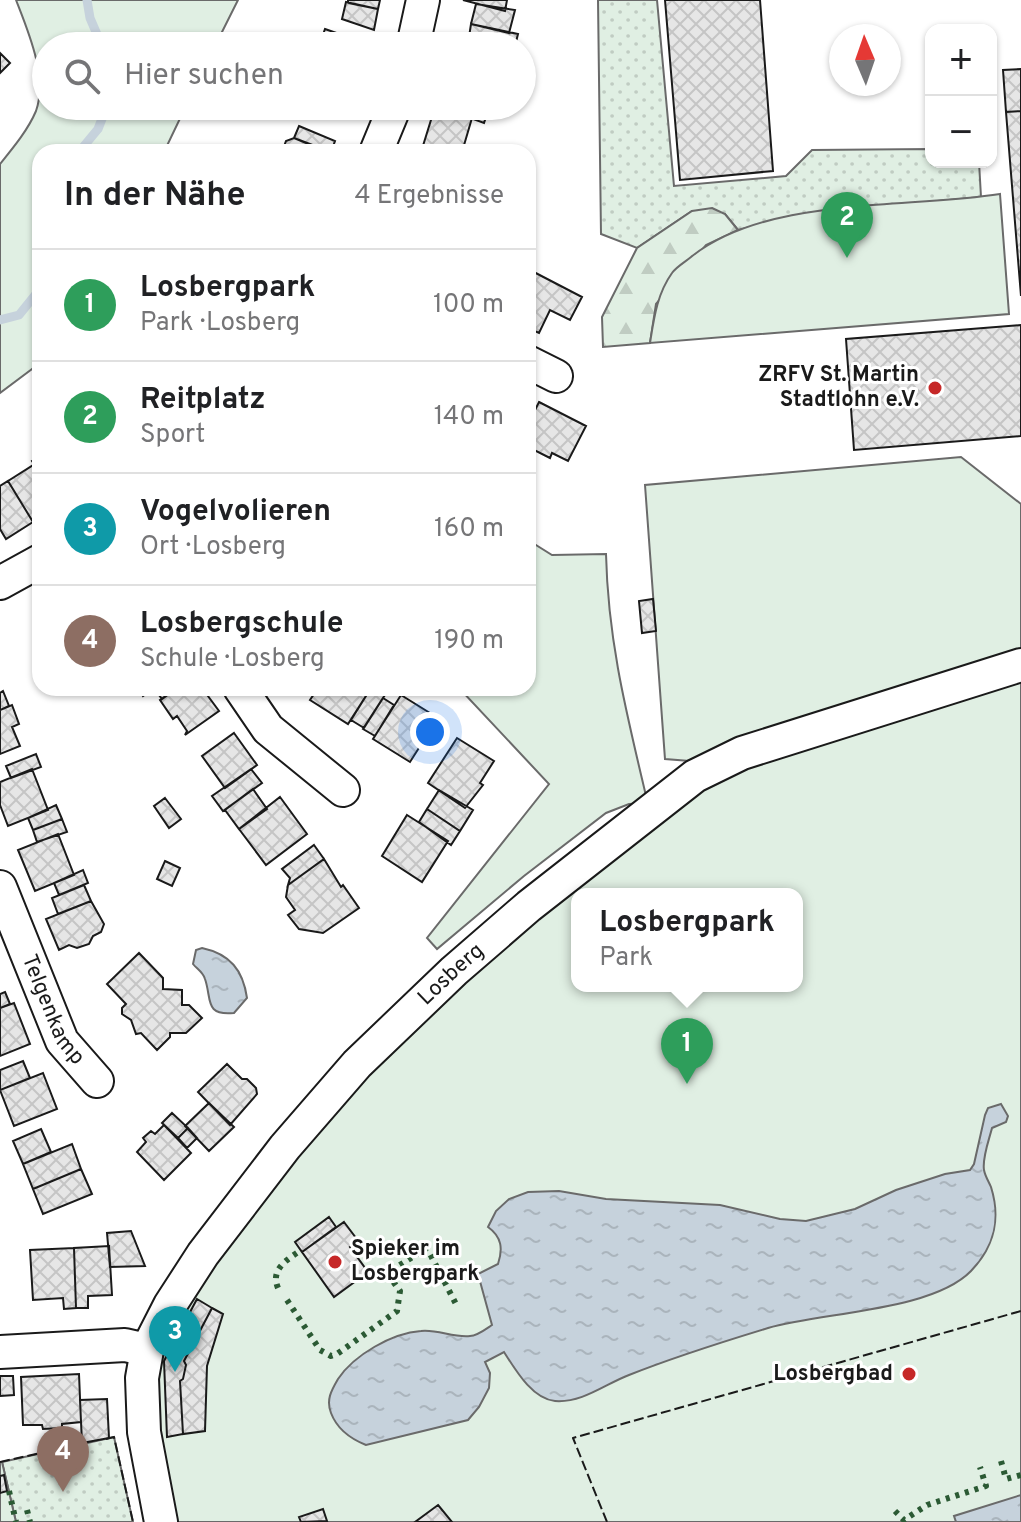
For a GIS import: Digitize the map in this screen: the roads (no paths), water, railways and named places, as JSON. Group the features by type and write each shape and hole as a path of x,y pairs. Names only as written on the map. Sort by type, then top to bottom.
{"street":[{"path":"416,32 423,0"},
{"path":"379,144 389,120"},
{"path":"0,583 32,565"},
{"name":"Losberg","path":"161,1522 144,1432 142,1378 147,1350 170,1305 203,1254 285,1147 357,1064 454,971 529,906 695,776 742,753 1021,665"},
{"path":"245,696 268,729 343,790"},
{"name":"Telgenkamp","path":"0,887 62,1041 97,1081"},
{"path":"0,1352 125,1345 147,1350"}],"water":[{"path":"202,948 227,959 242,979 247,998 234,1013 218,1012 211,1005 204,977 193,964 196,950"},
{"path":"1001,1104 1008,1116 1006,1122 992,1128 984,1165 995,1210 991,1242 971,1271 931,1295 768,1328 663,1362 565,1401 539,1395 525,1382 504,1352 485,1362 490,1373 489,1388 468,1420 366,1445 345,1433 334,1419 329,1400 335,1383 345,1370 375,1347 410,1333 427,1331 470,1336 492,1325 478,1274 498,1264 500,1244 488,1227 496,1211 509,1199 528,1192 559,1191 606,1199 720,1205 780,1219 806,1221 855,1209 896,1190 945,1174 970,1170 988,1108"},
{"path":"1021,1495 1021,1522 956,1522 954,1516"}],"waterway":[{"path":"87,0 96,32"},
{"path":"86,144 102,120"},
{"path":"0,320 19,315 32,299"}],"place":[{"name":"Reitplatz","path":"847,258"},
{"name":"ZRFV St. Martin Stadtlohn e.V.","path":"935,388"},
{"name":"Losbergpark","path":"687,1084"},
{"name":"Spieker im Losbergpark","path":"335,1262"},
{"name":"Vogelvolieren","path":"175,1372"},
{"name":"Losbergbad","path":"909,1374"},
{"name":"Losbergschule","path":"63,1492"}]}
